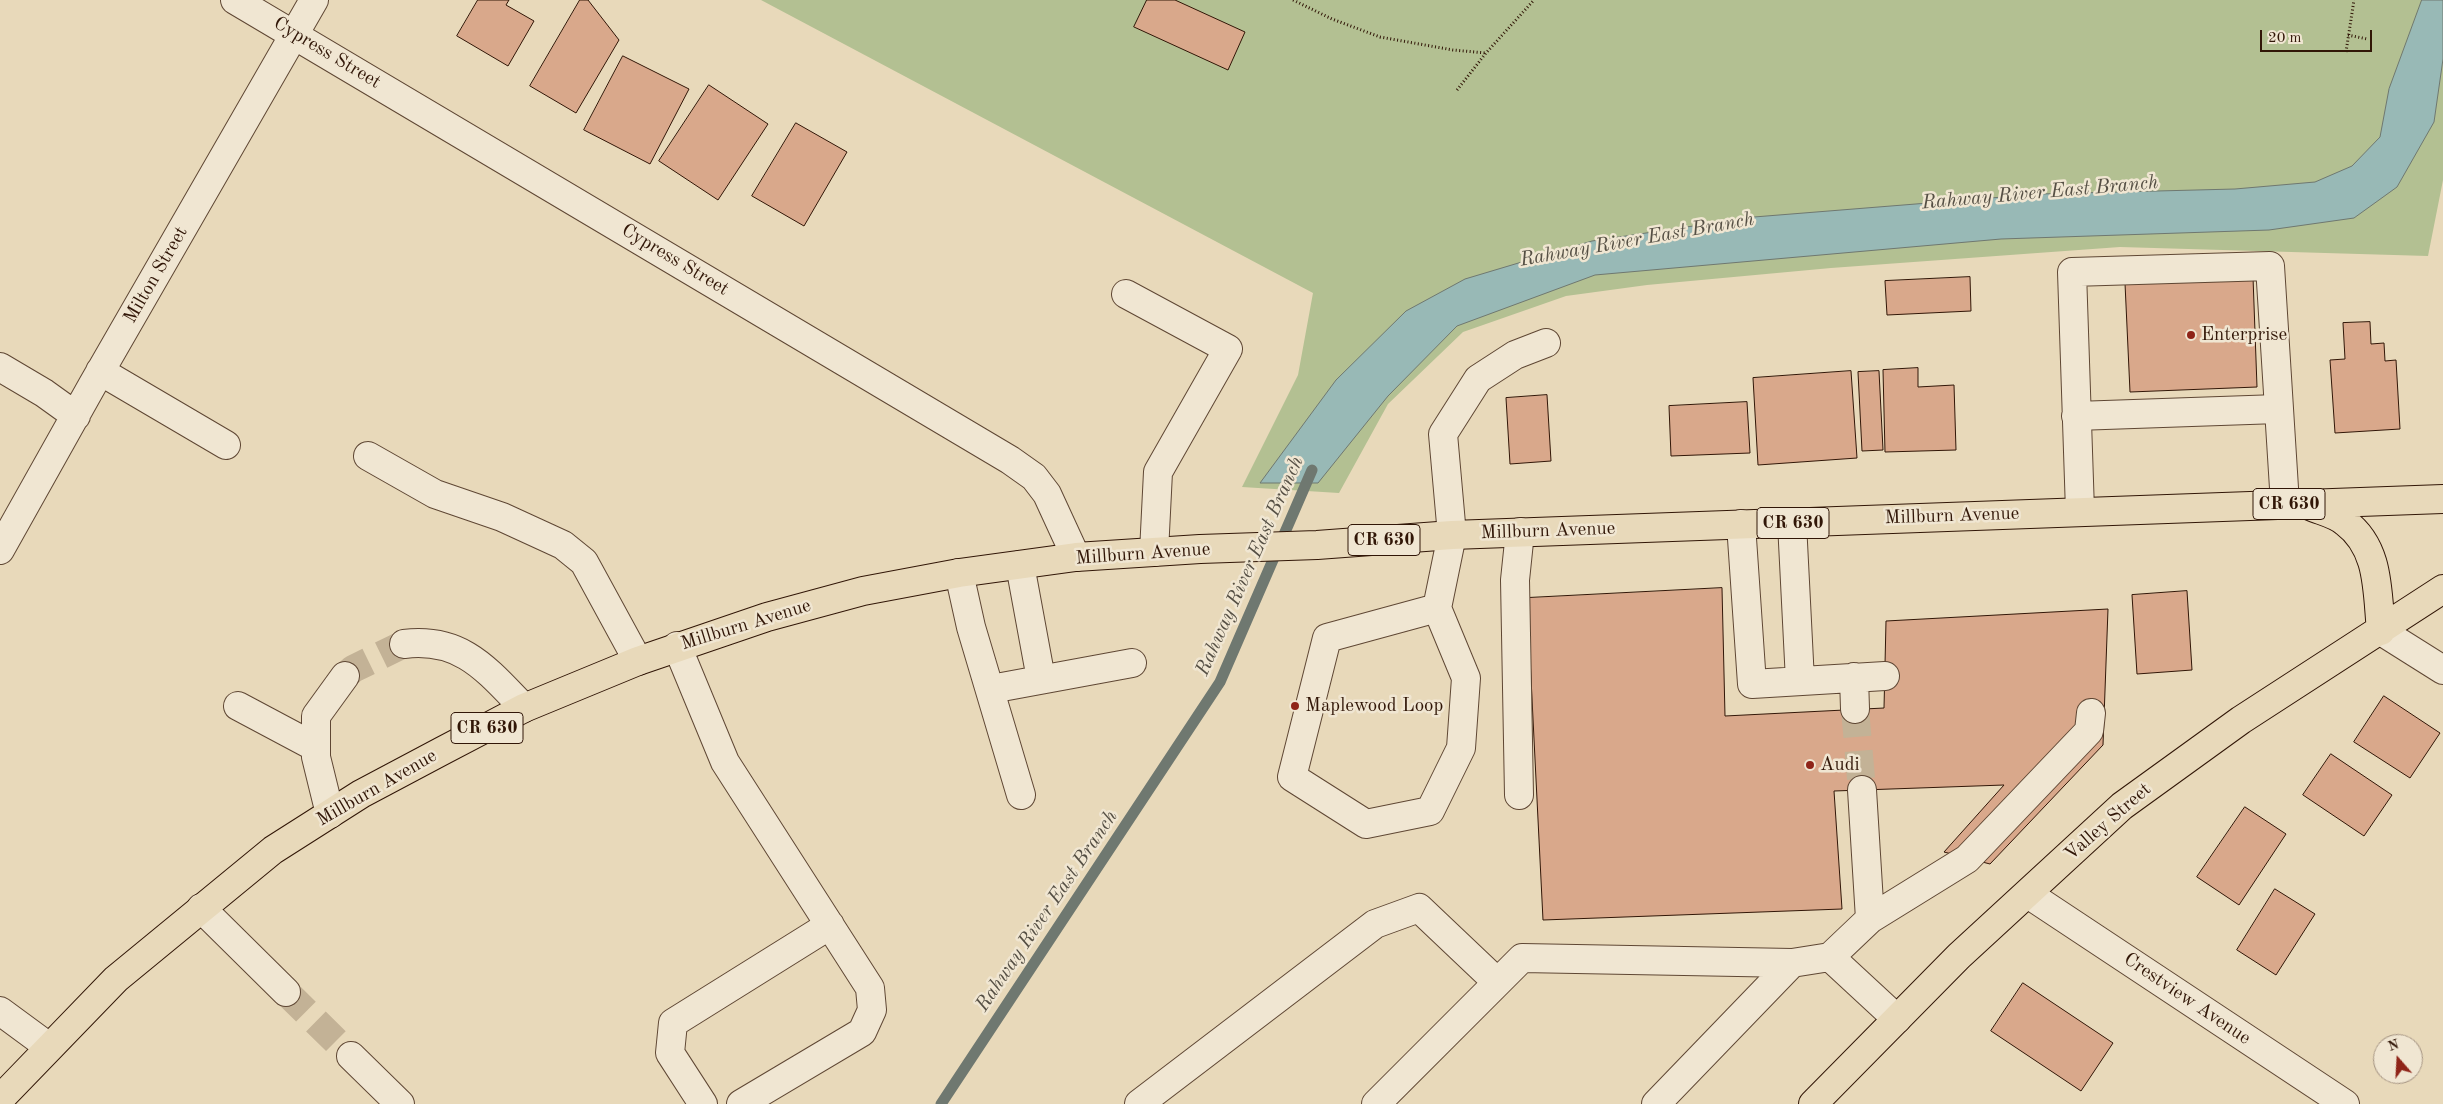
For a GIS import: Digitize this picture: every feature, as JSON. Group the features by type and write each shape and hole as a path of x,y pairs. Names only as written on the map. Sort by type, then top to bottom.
{"main road":[{"name":"Millburn Avenue","path":"0,1099 116,979 273,850 369,790 524,708 638,661 767,617 863,591 959,572 1076,558 1200,549 1317,545 1520,532 2443,499"},
{"path":"2294,504 2344,520 2364,539 2374,565 2381,631"},
{"name":"Valley Street","path":"1813,1104 1959,956 2122,806 2241,720 2381,631 2443,589"}],"street":[{"name":"Cypress Street","path":"235,0 1010,460 1034,477 1047,494 1076,558"},
{"name":"Milton Street","path":"0,550 100,371 314,0"},
{"path":"2080,511 2072,272 2102,271 2270,266 2278,409 2294,504"},
{"path":"1126,294 1228,349 1158,472 1154,552"},
{"path":"1437,608 1326,638 1292,777 1366,824 1430,811 1462,748 1466,678 1437,608 1452,535 1443,434 1478,379 1515,355 1546,343"},
{"path":"0,367 44,393 76,416"},
{"path":"100,371 226,445"},
{"path":"2076,416 2278,409"},
{"path":"368,456 435,494 502,517 563,545 584,562 638,661"},
{"path":"1792,523 1800,682"},
{"path":"1741,524 1752,684 1885,676"},
{"path":"1519,794 1515,580 1520,532"},
{"path":"1020,565 1041,679"},
{"path":"959,572 971,627 1022,795"},
{"path":"2381,631 2443,670"},
{"path":"404,644 424,642 439,644 461,652 482,665 524,708"},
{"path":"678,646 725,762 870,988 872,1010 862,1032 741,1104"},
{"path":"991,689 1132,663"},
{"path":"330,814 316,757 316,716 345,676"},
{"path":"1854,677 1855,709"},
{"path":"238,706 315,747"},
{"path":"1376,1104 1522,958 1792,963 1830,957 1870,919 1966,859 2090,731 2091,713"},
{"path":"1862,790 1870,919"},
{"name":"Crestview Avenue","path":"2028,894 2345,1104"},
{"path":"202,908 286,992"},
{"path":"1139,1104 1375,924 1418,908 1497,982"},
{"path":"703,1104 670,1053 673,1023 830,925"},
{"path":"1830,957 1897,1018"},
{"path":"1656,1104 1792,963"},
{"path":"0,1011 49,1047"},
{"path":"351,1056 400,1104"}],"path":[{"path":"1293,0 1332,19 1380,37 1453,50 1486,53"},
{"path":"1457,90 1486,53 1534,0"},
{"path":"2346,52 2354,0"},
{"path":"2348,35 2367,39"}],"green space":[{"path":"761,0 2443,0 2443,180 2428,256 2120,247 1831,268 1647,285 1566,296 1463,332 1388,404 1339,493 1242,487 1298,375 1313,293"}],"water":[{"path":"2422,0 2443,0 2443,59 2434,122 2397,187 2354,218 2269,230 2001,239 1595,275 1457,326 1388,396 1318,483 1260,483 1336,380 1406,311 1465,279 1592,241 1754,217 2040,194 2235,189 2315,182 2352,166 2380,137 2389,89"}],"building":[{"path":"478,0 509,0 506,5 534,21 508,66 457,36"},
{"path":"580,0 588,0 619,40 576,113 530,86"},
{"path":"1147,0 1175,0 1245,32 1228,70 1134,27"},
{"path":"623,56 689,89 650,164 584,130"},
{"path":"709,85 768,124 718,200 659,161"},
{"path":"796,123 847,152 804,226 752,196"},
{"path":"1970,277 1971,311 1887,315 1885,281"},
{"name":"Enterprise","path":"2253,277 2257,387 2130,392 2125,283"},
{"path":"2370,322 2371,344 2384,343 2385,361 2396,360 2400,429 2335,433 2330,360 2345,359 2343,323"},
{"path":"1918,368 1918,387 1954,385 1956,450 1885,452 1883,370"},
{"path":"1851,371 1857,458 1758,465 1753,378"},
{"path":"1879,371 1883,450 1862,451 1858,372"},
{"path":"1547,395 1551,461 1510,464 1506,398"},
{"path":"1747,402 1750,453 1671,456 1669,406"},
{"name":"Audi","path":"1722,588 1725,716 1884,708 1886,621 2108,609 2103,745 1990,864 1944,852 2004,785 1834,791 1842,909 1543,920 1527,598"},
{"path":"2187,591 2192,670 2137,674 2132,595"},
{"path":"2384,696 2440,733 2410,778 2354,742"},
{"path":"2331,754 2392,795 2364,836 2303,795"},
{"path":"2245,807 2286,834 2239,905 2197,877"},
{"path":"2275,889 2315,914 2276,975 2237,950"},
{"path":"2023,983 2113,1043 2081,1091 1991,1031"}],"waterway":[{"name":"Rahway River East Branch","path":"941,1104 1220,682 1312,470"}],"tunnel":[{"path":"345,676 353,669 404,644"},
{"path":"1855,709 1862,790"},
{"path":"286,992 351,1056"}],"place":[{"name":"Enterprise","path":"2191,335"},
{"name":"Maplewood Loop","path":"1295,706"},
{"name":"Audi","path":"1810,765"}]}
